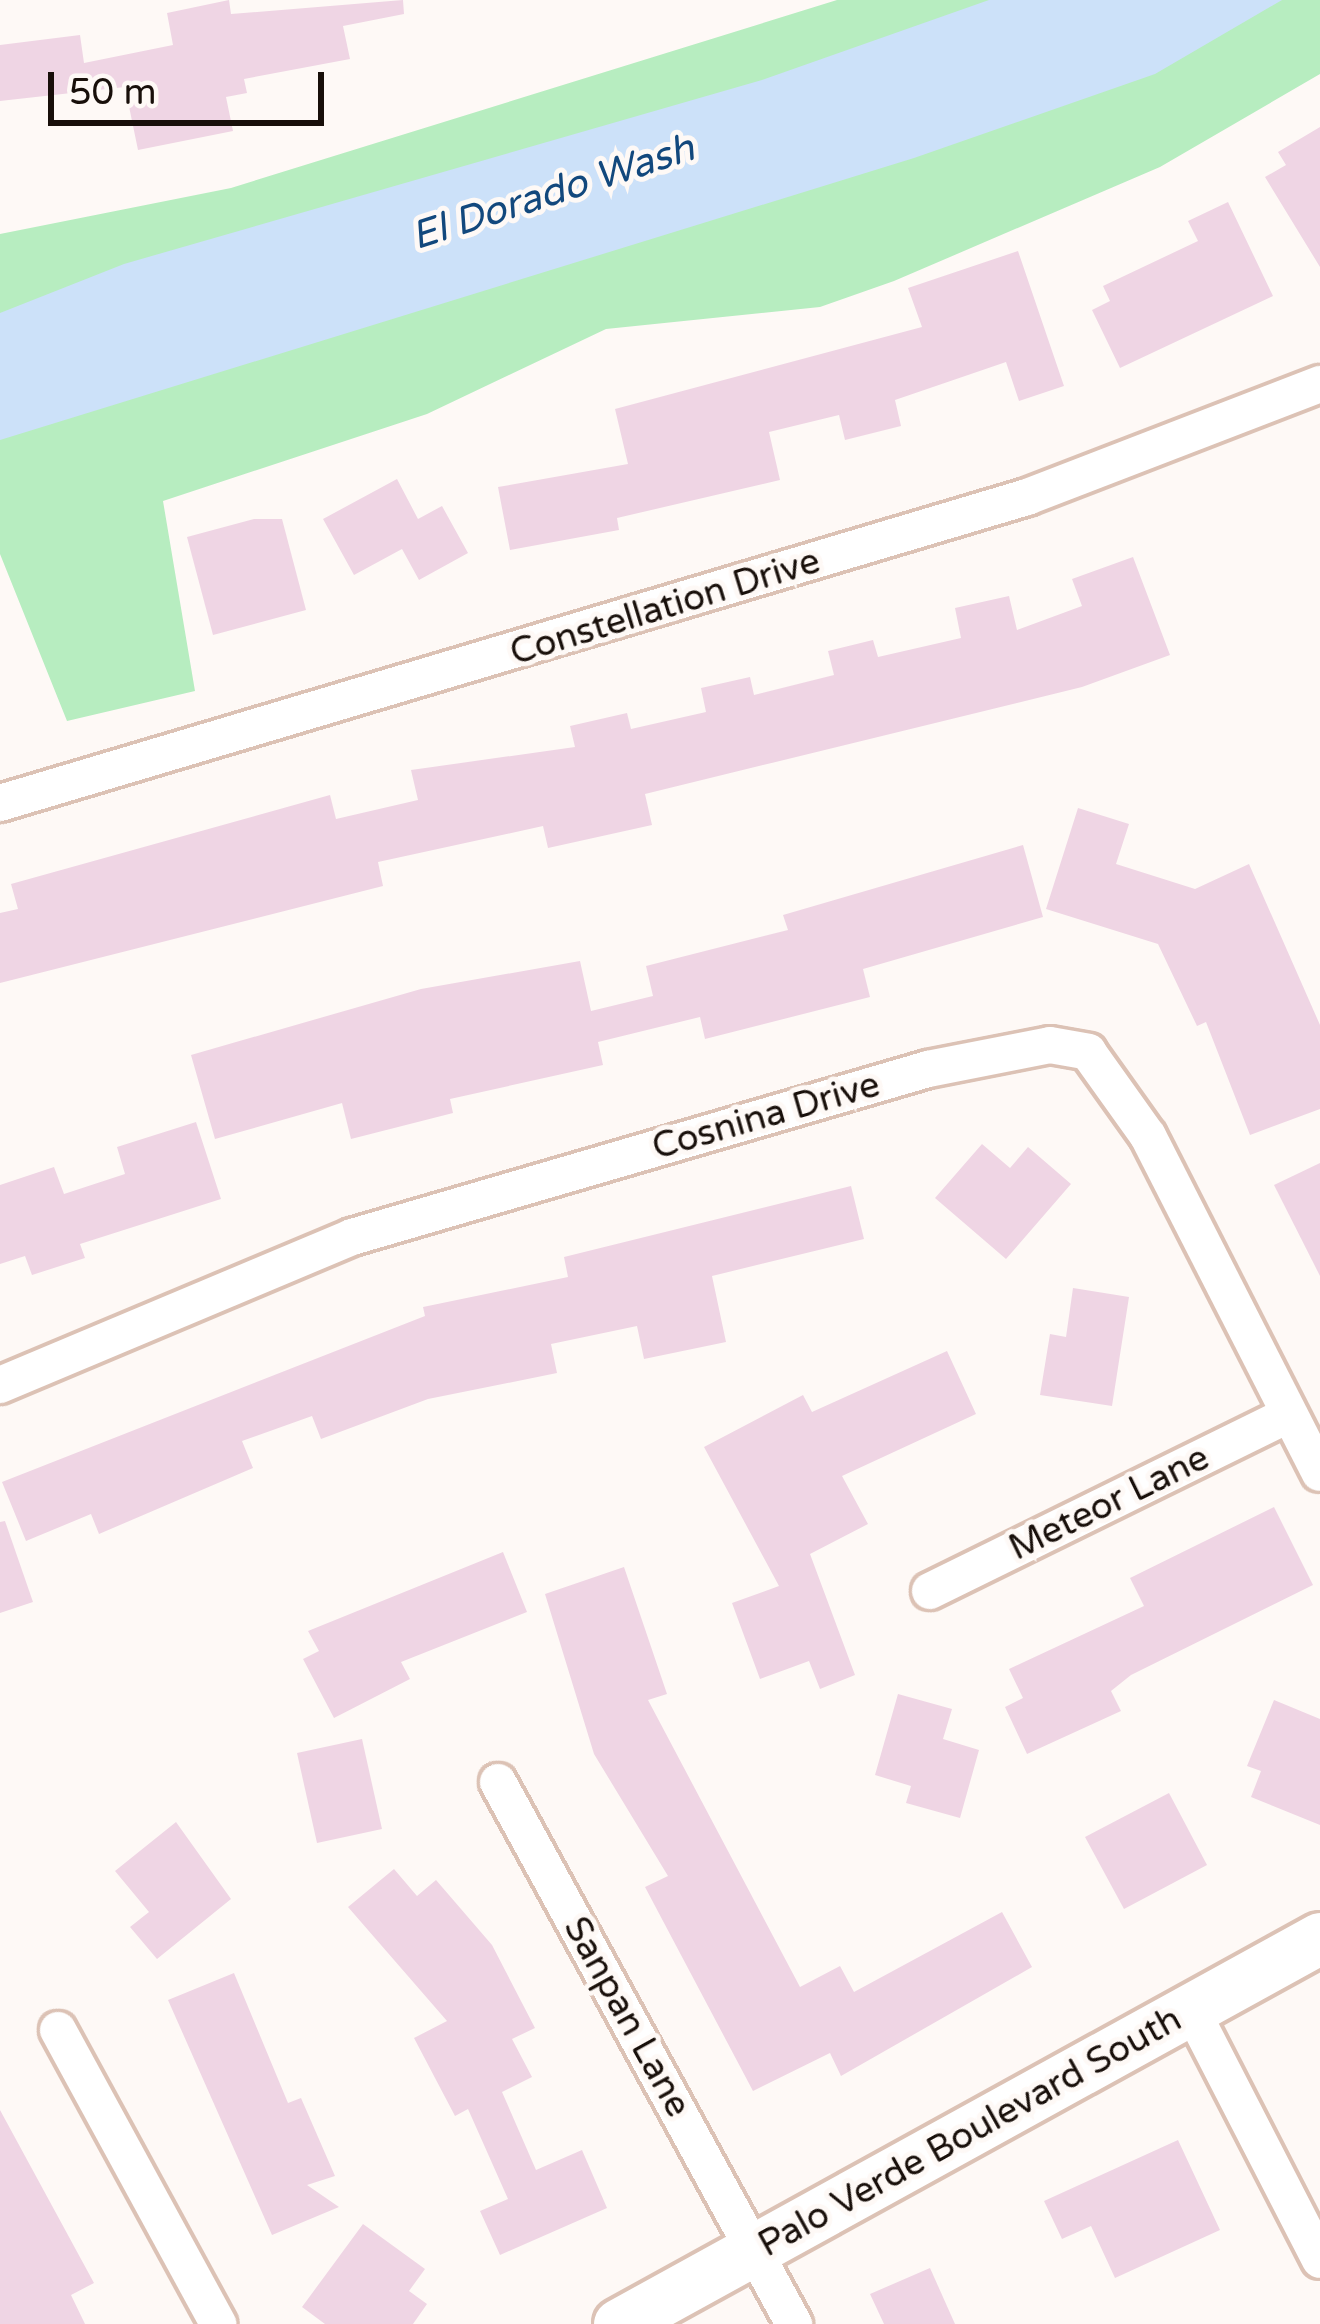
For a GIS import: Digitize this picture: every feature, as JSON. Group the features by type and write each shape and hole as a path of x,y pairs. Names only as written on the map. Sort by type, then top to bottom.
{"main road":[{"name":"Palo Verde Boulevard South","path":"619,2324 1320,1938"}],"street":[{"name":"Constellation Drive","path":"0,803 1027,497 1320,384"},
{"name":"Cosnina Drive","path":"0,1385 352,1237 928,1069 1049,1045 1088,1052 1148,1136 1320,1473"},
{"name":"Meteor Lane","path":"930,1591 1287,1415"},
{"name":"Sanpan Lane","path":"498,1782 794,2324"},
{"path":"1191,2009 1320,2260"},
{"path":"58,2030 218,2324"}],"green space":[{"path":"837,0 1320,0 1320,74 1160,167 894,281 820,307 606,329 427,414 163,501 195,691 67,721 0,554 0,234 231,188"}],"water":[{"name":"El Dorado Wash","path":"989,0 1282,0 1155,74 914,158 0,440 0,313 124,264 762,80"}],"building":[{"path":"229,0 231,14 403,0 404,14 343,26 350,59 244,79 247,93 226,97 233,131 138,150 125,87 0,101 0,45 80,35 84,63 173,45 167,13"},
{"path":"1320,127 1320,267 1265,177 1286,165 1278,152"},
{"path":"1228,202 1273,296 1120,368 1092,310 1110,301 1103,286 1198,241 1188,221"},
{"path":"1018,251 1064,386 1019,401 1006,362 895,400 901,426 845,440 839,415 769,432 780,480 617,518 619,530 510,550 498,487 628,464 615,409 922,327 908,288"},
{"path":"397,479 418,519 442,506 468,553 419,580 402,549 354,575 323,519"},
{"path":"254,519 282,519 306,610 213,635 187,537"},
{"path":"1133,557 1170,655 1082,687 645,794 652,825 548,848 543,826 378,862 383,886 0,983 0,913 18,909 11,884 330,795 336,819 418,800 411,770 575,747 570,726 627,713 631,729 706,712 701,688 750,677 754,695 834,675 828,651 873,640 878,657 961,638 955,608 1009,596 1017,630 1082,606 1072,579"},
{"path":"1078,808 1129,824 1116,864 1195,889 1249,864 1320,1025 1320,1109 1250,1135 1206,1022 1197,1026 1158,944 1046,909"},
{"path":"1023,845 1043,917 863,969 870,997 705,1039 700,1017 598,1042 603,1065 450,1099 453,1113 351,1139 342,1103 215,1139 191,1055 421,989 580,961 591,1011 653,996 646,966 788,930 783,915"},
{"path":"196,1122 221,1199 80,1244 85,1258 32,1275 25,1256 0,1264 0,1185 54,1167 64,1194 125,1174 117,1147"},
{"path":"982,1144 1010,1168 1028,1147 1071,1184 1006,1259 935,1198"},
{"path":"1320,1163 1320,1276 1274,1185"},
{"path":"851,1186 864,1239 712,1276 726,1342 644,1359 637,1326 551,1344 557,1373 428,1399 321,1439 312,1416 242,1441 253,1468 99,1534 91,1514 26,1541 2,1482 425,1316 423,1307 568,1277 564,1257"},
{"path":"1073,1288 1129,1297 1112,1406 1040,1395 1050,1334 1066,1337"},
{"path":"947,1351 976,1414 842,1476 868,1524 810,1554 855,1675 820,1689 809,1661 760,1679 732,1603 779,1586 704,1447 803,1395 812,1412"},
{"path":"1274,1507 1313,1585 1131,1675 1111,1691 1121,1711 1027,1754 1005,1707 1023,1698 1009,1669 1144,1606 1130,1578"},
{"path":"5,1521 33,1602 0,1613 0,1522"},
{"path":"503,1552 527,1612 401,1662 410,1679 334,1718 303,1659 319,1651 308,1631"},
{"path":"624,1567 667,1694 648,1700 800,1987 840,1966 854,1992 1002,1912 1032,1967 841,2076 830,2053 753,2091 645,1887 668,1876 594,1754 545,1594"},
{"path":"898,1694 952,1709 943,1739 979,1750 960,1818 906,1803 911,1786 875,1775"},
{"path":"1274,1700 1320,1719 1320,1825 1251,1797 1261,1771 1247,1766"},
{"path":"362,1739 382,1829 317,1843 297,1753"},
{"path":"1169,1793 1207,1865 1124,1909 1085,1837"},
{"path":"176,1822 231,1899 157,1959 130,1927 149,1912 115,1871"},
{"path":"394,1869 417,1896 436,1880 492,1945 535,2028 512,2039 532,2077 502,2092 536,2170 582,2150 607,2208 500,2255 480,2211 508,2199 468,2109 455,2116 414,2038 447,2021 348,1907"},
{"path":"234,1973 288,2103 301,2098 335,2176 307,2185 339,2207 272,2235 168,2000"},
{"path":"0,2110 94,2283 71,2295 85,2324 0,2324"},
{"path":"1178,2140 1220,2230 1115,2278 1091,2226 1062,2239 1044,2201"},
{"path":"363,2224 425,2269 409,2291 427,2304 413,2324 325,2324 302,2307"},
{"path":"930,2268 955,2324 884,2324 870,2294"}]}
